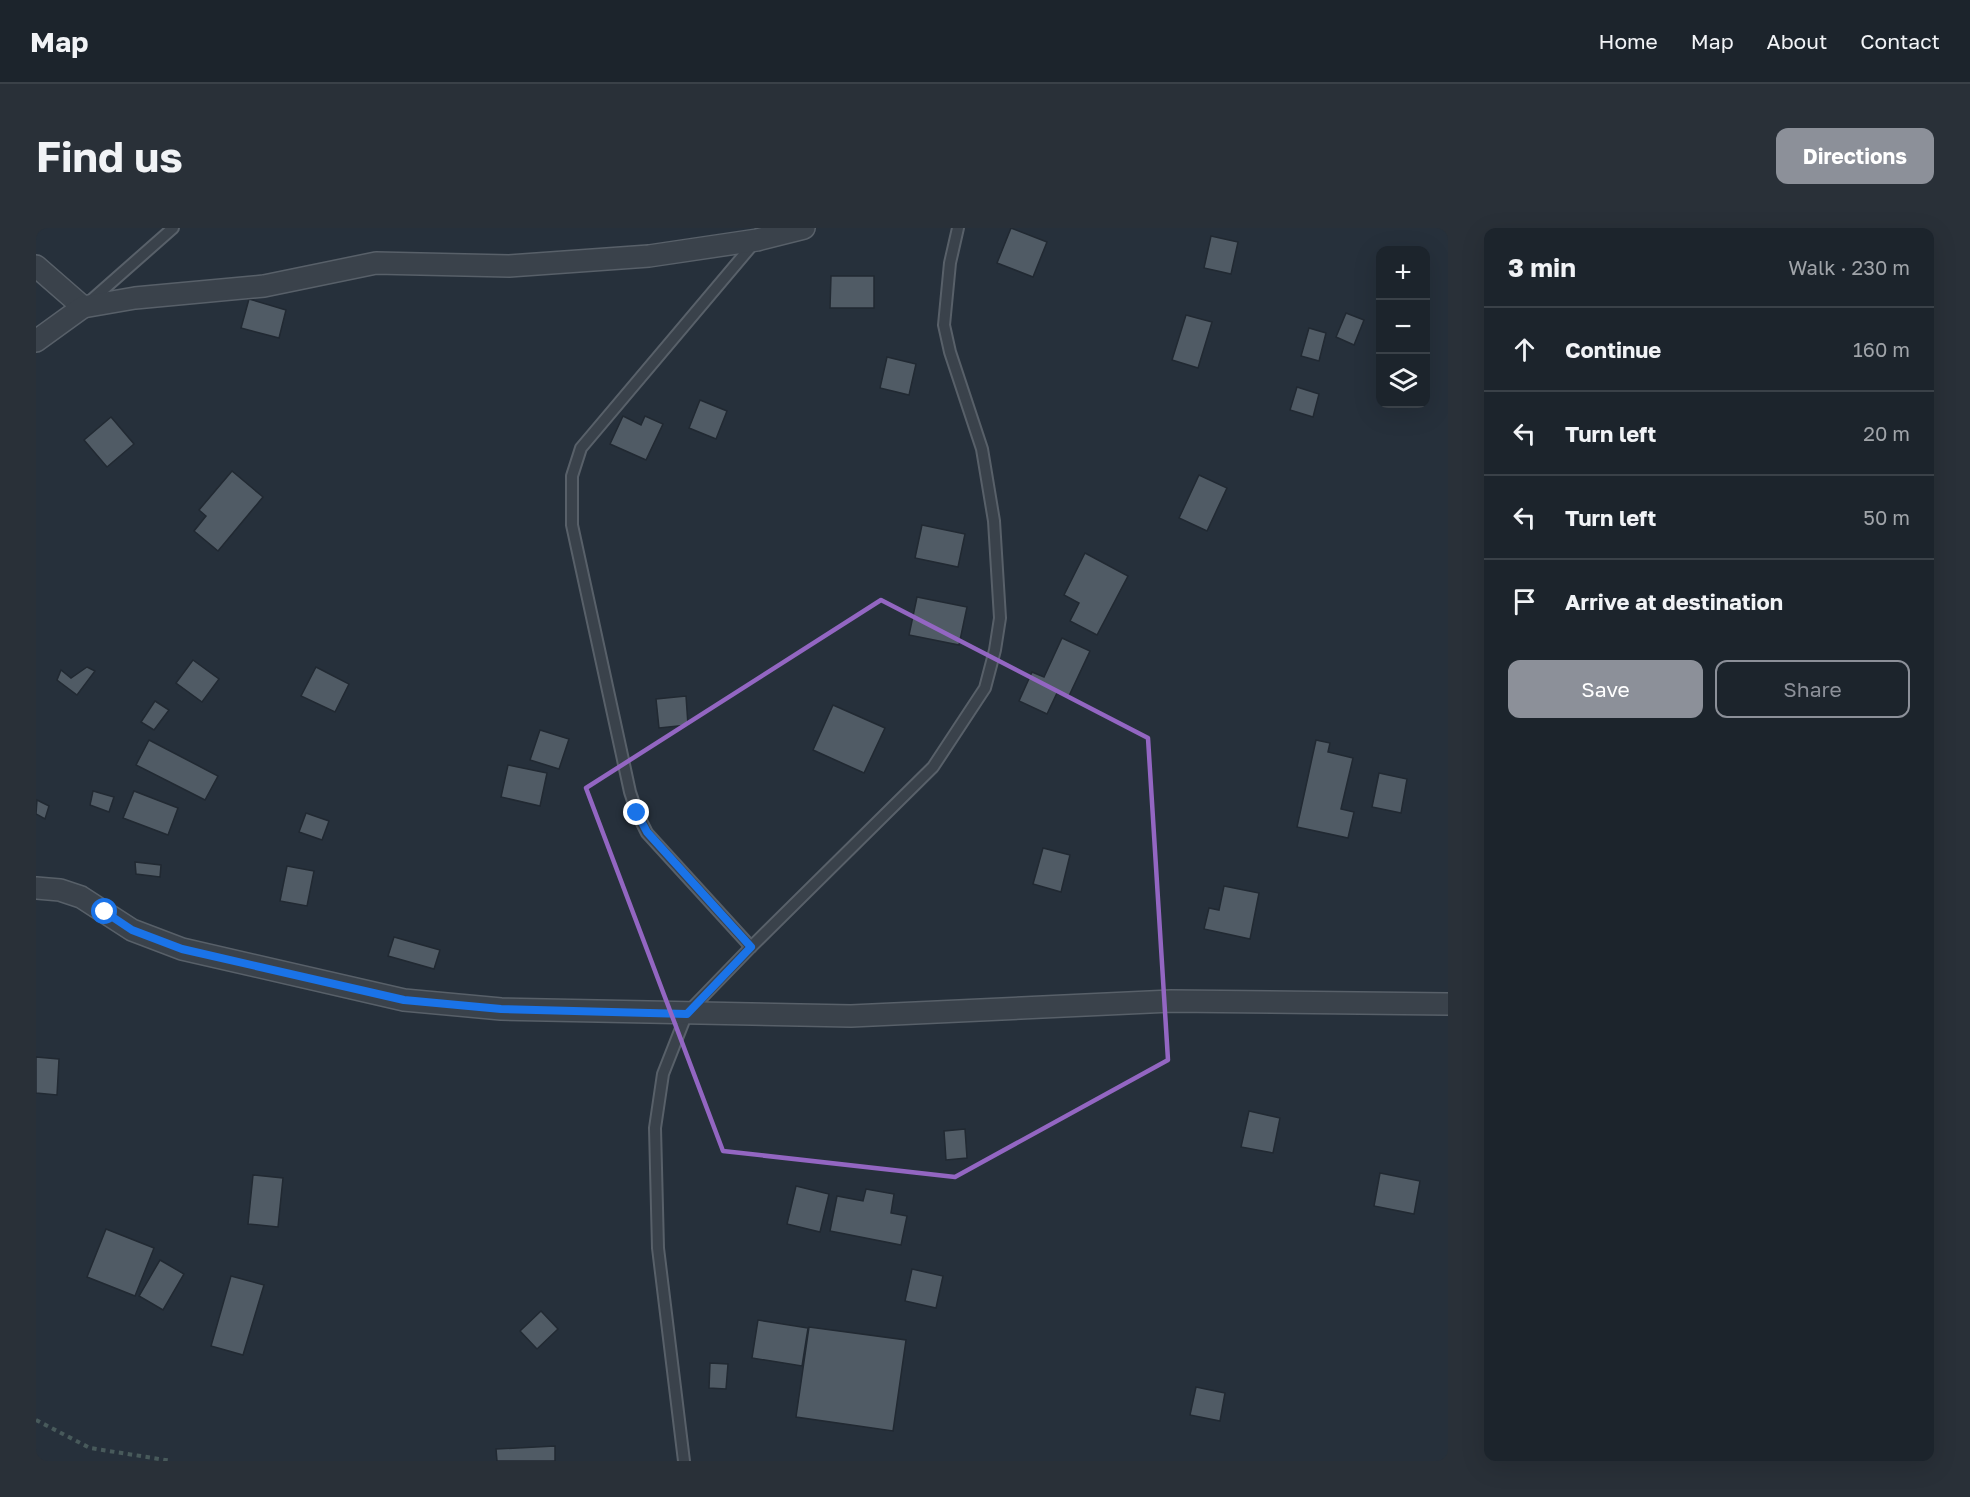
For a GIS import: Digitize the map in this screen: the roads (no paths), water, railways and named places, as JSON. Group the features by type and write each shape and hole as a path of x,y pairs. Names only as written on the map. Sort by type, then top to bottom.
{"street":[{"path":"36,341 83,307 135,298 264,286 376,262 509,266 649,256 757,240 804,228"},
{"path":"36,266 83,307"},
{"path":"36,888 60,890 81,897 132,930 182,949 404,1000 501,1009 851,1016 1171,1001 1448,1004"}],"lane":[{"path":"83,307 173,228"},
{"path":"684,1461 657,1248 655,1128 663,1074 687,1014 751,947 933,767 985,688 995,650 1000,618 994,521 982,449 950,352 944,325 950,263 958,228"},
{"path":"751,947 647,832 637,813 630,792 572,525 571,501 572,476 581,448 757,240"}]}
